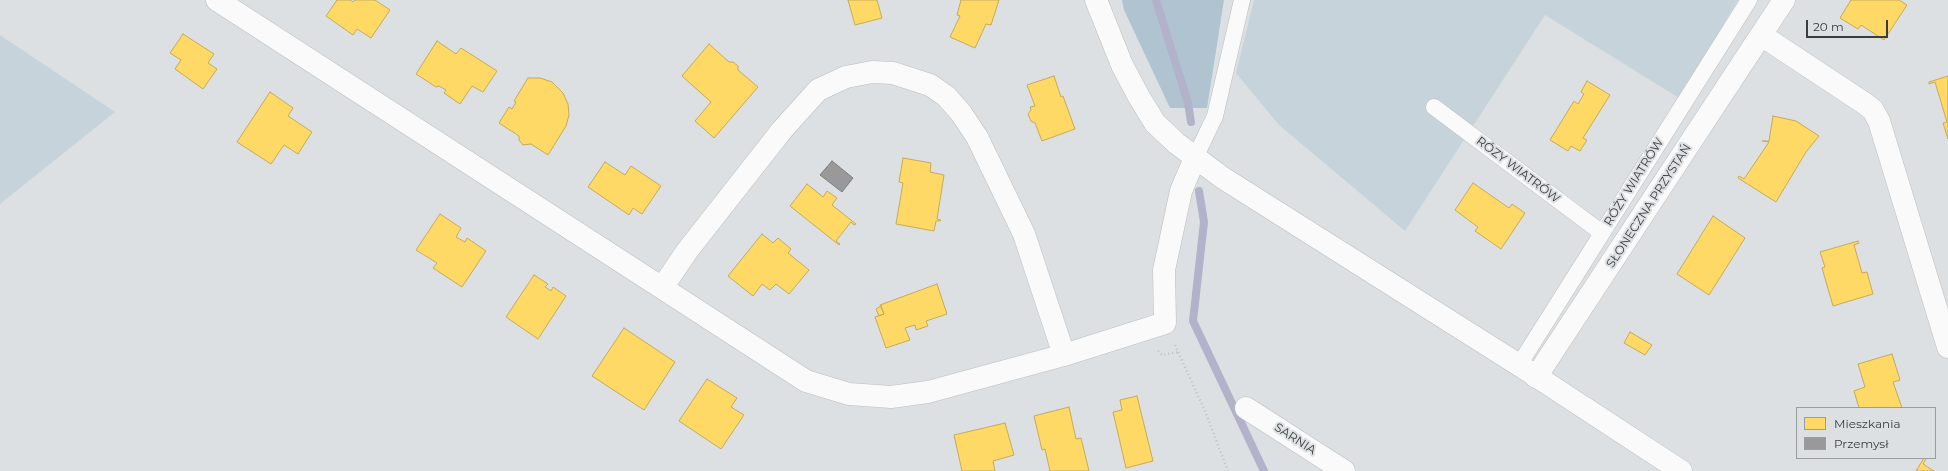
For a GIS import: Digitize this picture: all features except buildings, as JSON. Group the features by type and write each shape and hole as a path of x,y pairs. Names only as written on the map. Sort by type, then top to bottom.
{"street":[{"path":"217,0 806,381 849,394 891,396 928,392 1064,355 1166,323 1164,270 1181,191 1195,158"},
{"path":"1096,0 1122,65 1155,123 1195,158 1519,365 1681,471"},
{"name":"SŁONECZNA PRZYSTAŃ","path":"1536,377 1784,0"},
{"path":"1762,35 1873,110 1879,121 1948,347"},
{"path":"662,288 691,245 782,130 818,90 846,77 872,72 893,73 930,85 946,96 961,113 977,137 1024,234 1064,355"},
{"name":"SARNIA","path":"1246,408 1344,471"}],"lane":[{"path":"1195,158 1215,116 1242,0"},
{"name":"RÓŻY WIATRÓW","path":"1519,365 1749,0"},
{"name":"RÓZY WIATRÓW","path":"1434,107 1602,233"}],"path":[{"path":"1166,323 1205,411 1228,471"}],"shaded area":[{"path":"1122,0 1224,0 1207,108 1170,108 1124,10"},
{"path":"1254,0 1738,0 1679,98 1545,15 1405,231 1279,125 1236,73"},
{"path":"0,35 115,112 0,204"}],"waterway":[{"path":"1156,0 1188,103 1191,122"},
{"path":"1199,191 1204,222 1193,321 1264,471"}]}
